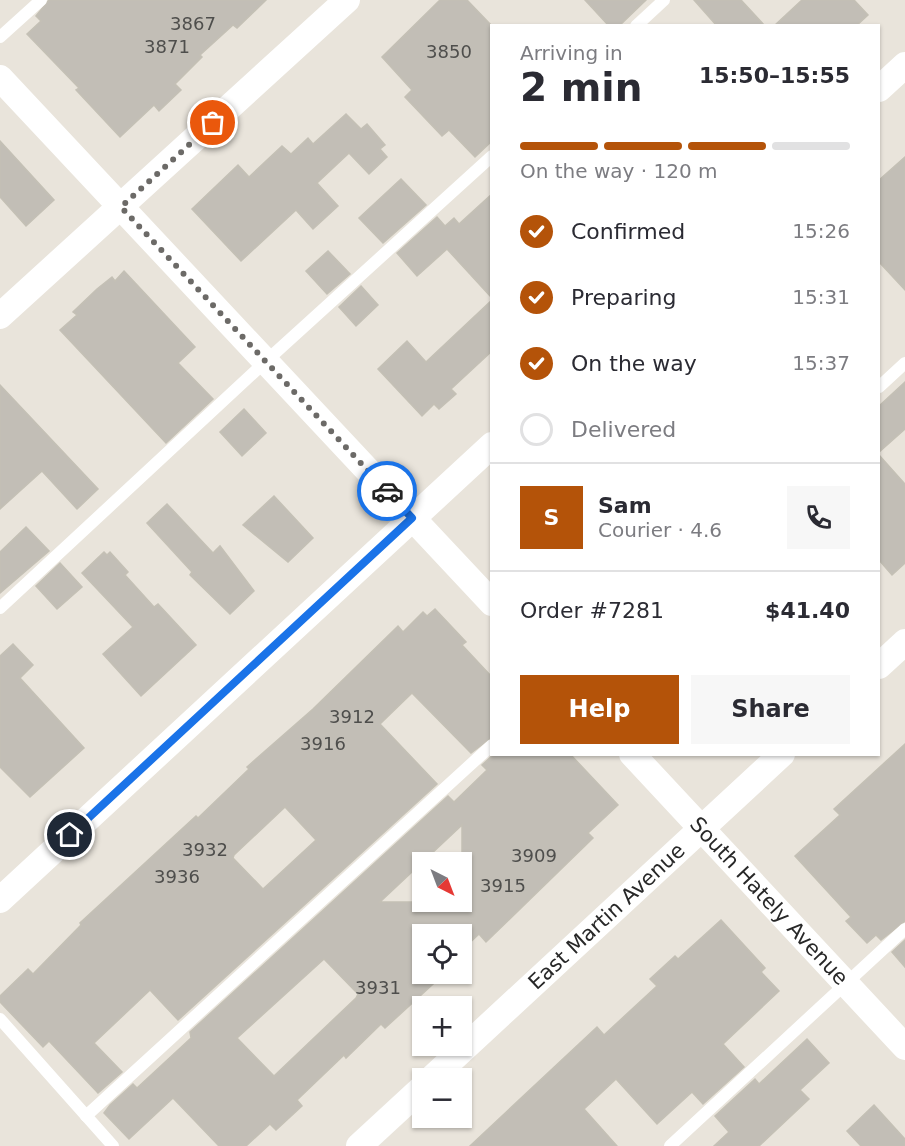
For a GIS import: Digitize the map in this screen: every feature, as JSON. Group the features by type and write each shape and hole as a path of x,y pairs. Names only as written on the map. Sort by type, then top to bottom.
{"street":[{"path":"0,316 347,0"},
{"path":"880,88 905,65"},
{"path":"0,78 264,363 490,601"},
{"path":"0,900 490,447"},
{"path":"880,665 905,642"},
{"name":"South Hately Avenue","path":"634,756 905,1047"},
{"name":"East Martin Avenue","path":"443,1068 780,756"},
{"path":"359,1146 412,1097"}],"lane":[{"path":"0,37 41,0"},
{"path":"638,24 664,0"},
{"path":"0,608 264,363 490,158"},
{"path":"880,386 905,363"},
{"path":"86,1116 490,748"},
{"path":"670,1146 905,930"},
{"path":"0,1019 113,1146"}],"building":[{"path":"49,0 266,0 237,28 233,25 200,55 202,57 175,84 181,90 159,111 154,105 120,137 76,90 79,88 27,34 41,21 36,16"},
{"path":"440,0 467,0 490,24 490,143 475,157 449,130 442,136 405,97 412,90 382,57"},
{"path":"585,0 646,0 621,24 607,24"},
{"path":"694,0 741,0 763,24 715,24"},
{"path":"802,0 854,0 868,15 858,24 776,24"},
{"path":"346,114 361,129 367,124 385,145 380,149 387,157 369,174 349,153 317,183 338,206 313,229 296,210 241,261 192,209 238,165 249,177 282,146 291,154 308,138 313,144"},
{"path":"0,141 54,200 26,226 0,197"},
{"path":"905,157 905,290 880,263 880,179"},
{"path":"401,179 426,205 383,243 359,218"},
{"path":"490,196 490,296 447,249 417,276 397,253 437,217 445,226 454,218 459,224"},
{"path":"328,251 350,274 327,294 306,271"},
{"path":"124,271 195,347 178,363 213,399 166,443 60,330 77,315 73,312 97,289 112,277 115,281"},
{"path":"361,286 378,305 356,326 339,307"},
{"path":"490,302 490,353 451,389 456,394 439,409 434,404 422,416 378,369 407,341 426,362"},
{"path":"905,382 905,429 880,451 880,405"},
{"path":"0,385 98,489 77,509 42,471 0,509"},
{"path":"244,409 266,433 242,456 220,432"},
{"path":"880,456 905,484 905,563 892,575 880,561"},
{"path":"274,496 313,538 288,562 243,525"},
{"path":"167,504 213,553 220,546 254,591 230,614 190,575 192,572 147,523"},
{"path":"26,527 49,551 0,593 0,552"},
{"path":"104,552 107,555 110,552 128,572 125,575 154,607 158,604 196,645 141,696 103,654 133,627 82,573"},
{"path":"60,563 82,587 57,609 36,586"},
{"path":"435,609 466,642 462,645 490,675 490,739 471,753 412,693 380,724 437,784 178,1020 150,990 94,1043 122,1072 98,1093 49,1041 43,1047 0,1002 0,996 28,969 33,974 81,925 80,923 196,816 198,818 249,769 247,767 313,709 398,626 403,632 423,612 427,616","holes":["285,807 316,840 263,889 233,858"]},
{"path":"13,644 33,665 20,678 84,748 30,797 0,767 0,656"},
{"path":"905,744 905,921 881,940 876,935 867,943 846,921 851,917 795,856 840,815 834,809"},
{"path":"492,756 572,756 618,805 588,833 593,838 486,942 479,934 472,941 472,924 412,924 412,984 433,984 420,996 412,996 412,1003 385,1028 381,1024 346,1058 344,1055 297,1100 302,1106 276,1130 270,1124 246,1146 219,1146 173,1098 129,1139 104,1113 133,1084 137,1088 191,1038 190,1032 448,796 454,802 487,770 482,765","holes":["324,959 358,994 274,1076 237,1038"]},
{"path":"721,920 765,968 761,972 779,991 723,1044 744,1067 703,1104 692,1092 657,1124 616,1079 584,1109 617,1146 470,1146 597,1027 604,1035 657,986 650,979 675,956 678,959"},
{"path":"905,940 905,967 892,952"},
{"path":"807,1039 829,1063 800,1090 809,1099 759,1146 714,1146 729,1132 715,1116 755,1079 759,1084"},
{"path":"874,1105 905,1139 905,1146 861,1146 847,1131"}],"way so far":[{"path":"213,123 121,207 264,363 387,491"}],"route":[{"path":"70,835 412,518 387,491"}]}
